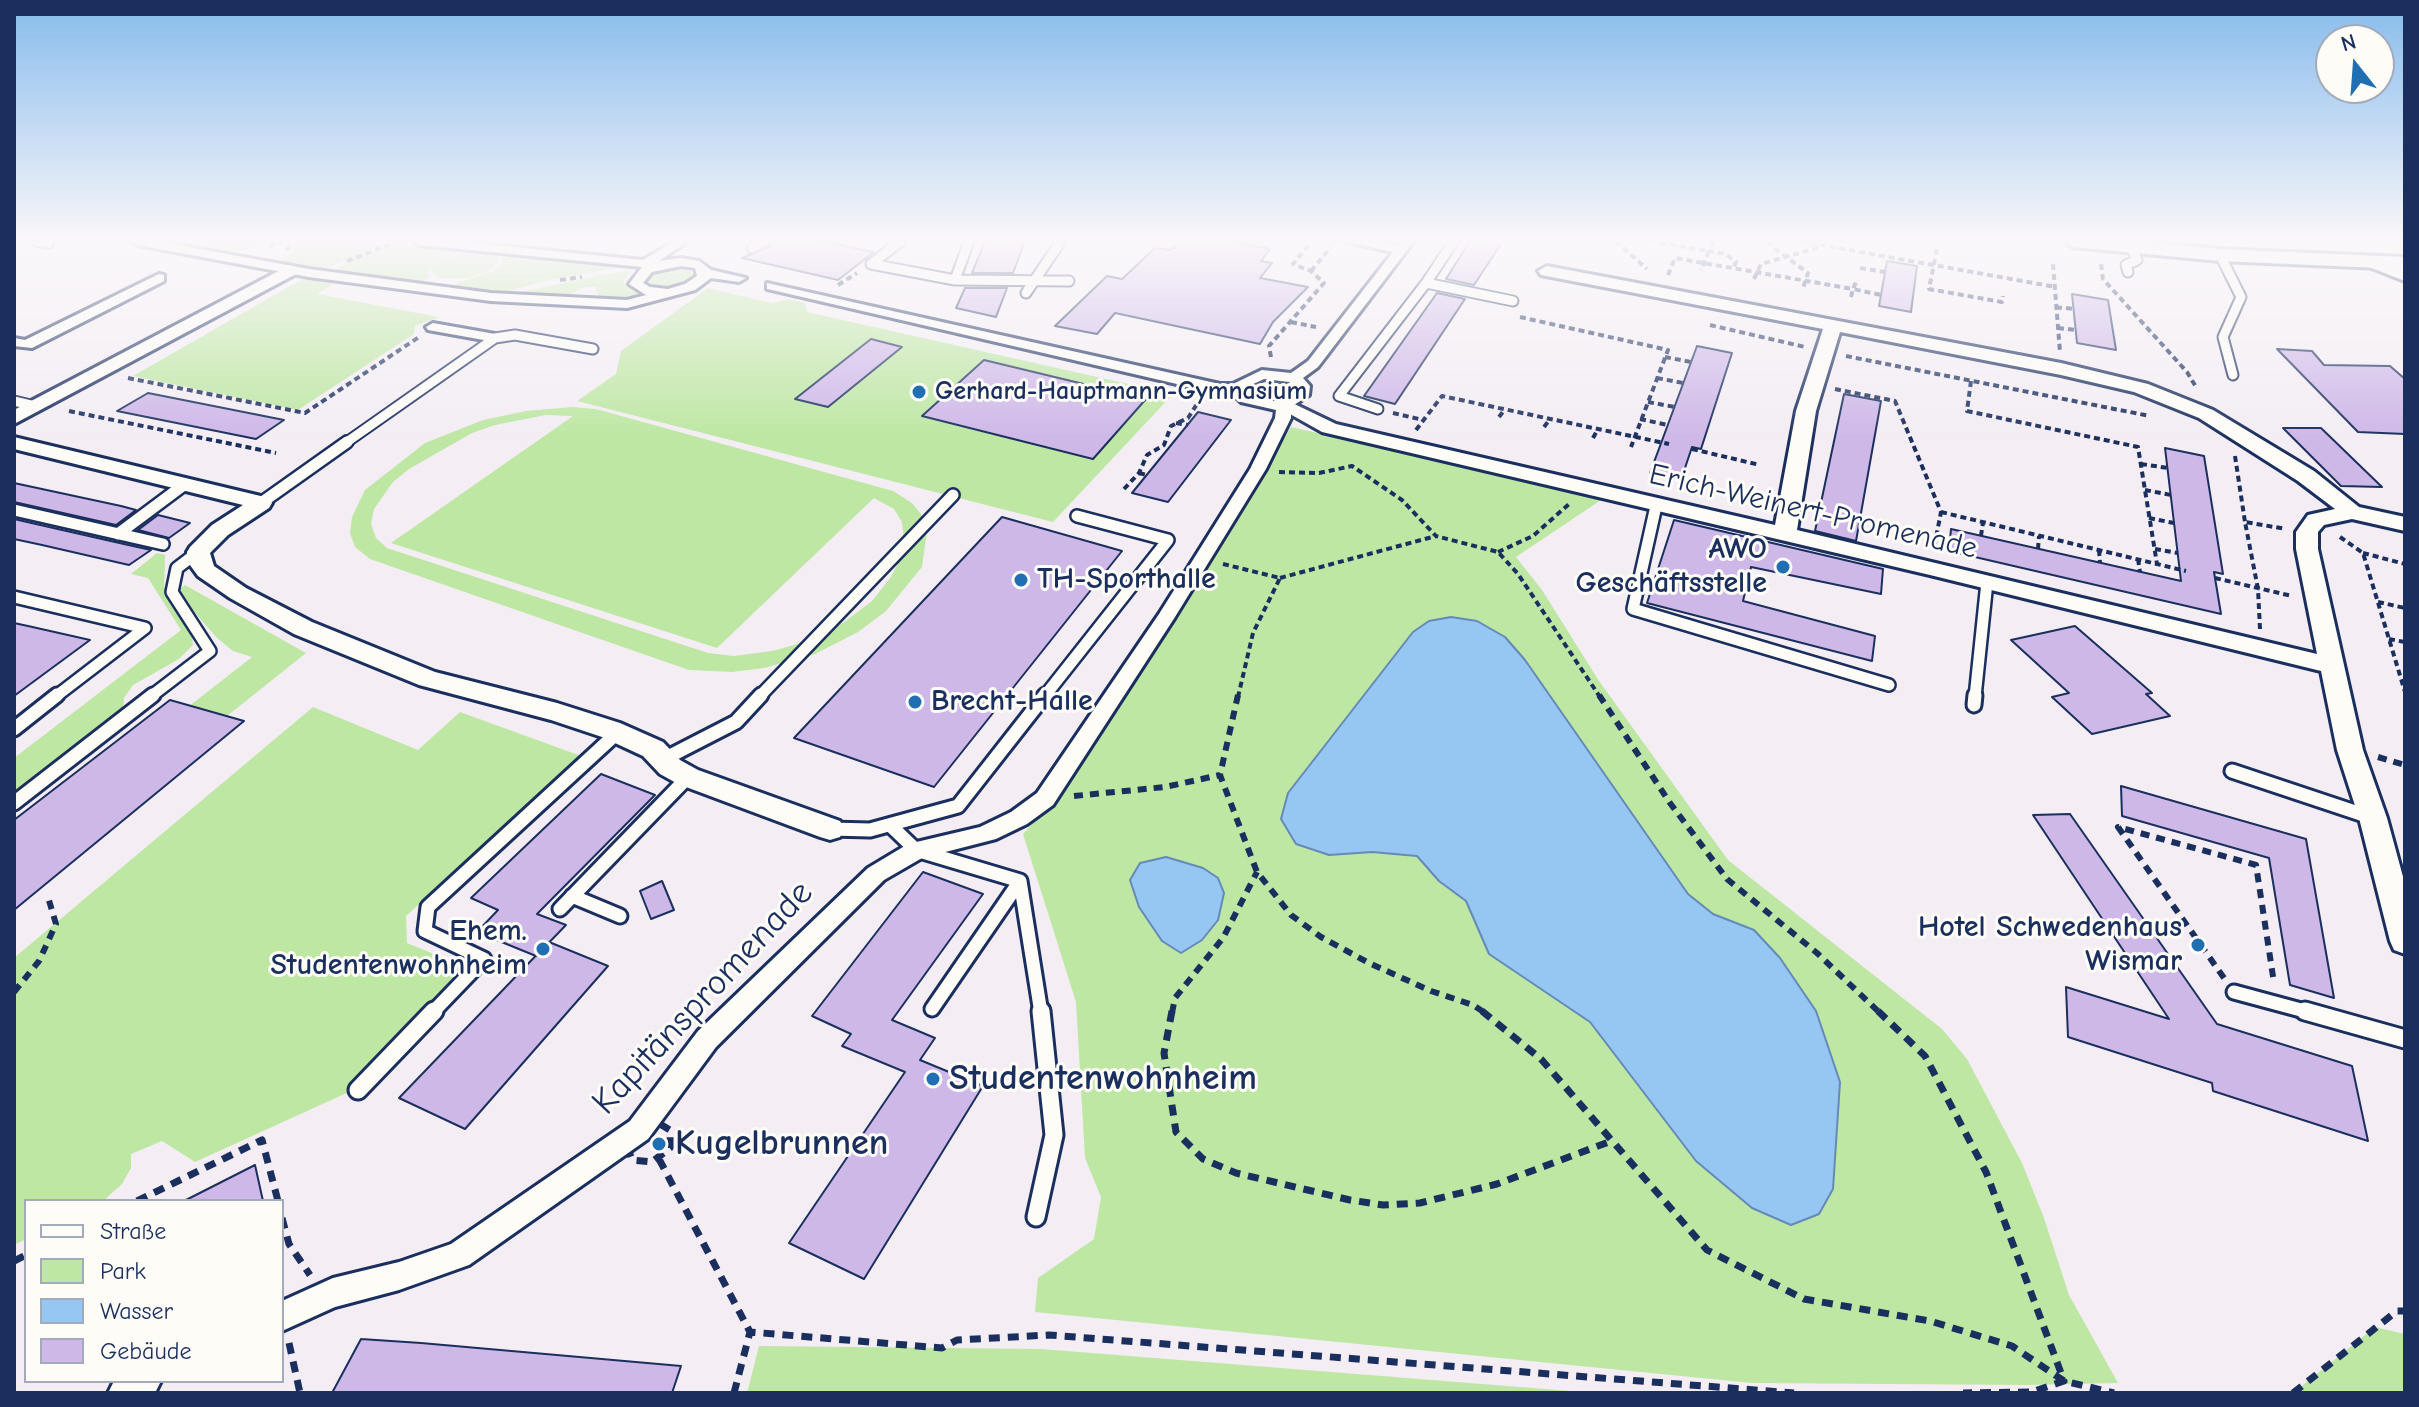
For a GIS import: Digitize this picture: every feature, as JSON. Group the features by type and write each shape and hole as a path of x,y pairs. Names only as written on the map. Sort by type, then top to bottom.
{"street":[{"path":"14,342 27,345 103,307"},
{"path":"14,418 221,307"},
{"path":"860,307 1220,389 1240,389"},
{"path":"1283,372 1302,386 1301,395 1284,405 1254,403 1246,399 1240,389 1241,384 1253,376 1313,364 1357,307"},
{"path":"1744,307 2061,369 2141,388 2206,414 2306,476 2352,512 2405,524"},
{"path":"1785,535 1806,411 1833,326"},
{"path":"433,327 495,338"},
{"path":"1045,799 1203,559 1258,469 1283,418 1284,405"},
{"name":"Erich-Weinert-Promenade","path":"1284,405 1329,428 1405,447 1930,568 2333,666"},
{"path":"14,443 261,503"},
{"path":"261,503 220,530 198,552 199,561 206,571 238,593 303,628 428,679 557,712 617,733 653,749 677,772 688,777 830,829"},
{"path":"2352,512 2312,526 2307,549 2350,750 2373,818 2405,941"},
{"name":"Kapitänspromenade","path":"284,1315 333,1293 399,1276 459,1255 639,1130 707,1039 877,873 916,850 988,833 1019,818 1045,799"},
{"path":"123,1393 142,1383"}],"lane":[{"path":"1378,409 1339,396 1408,307"},
{"path":"2233,375 2223,337 2237,307"},
{"path":"261,503 495,338 515,335 593,349"},
{"path":"14,401 35,406"},
{"path":"118,534 185,484"},
{"path":"664,759 736,722 953,495"},
{"path":"1656,506 1633,609 1889,685"},
{"path":"14,510 163,544"},
{"path":"830,829 858,832 891,826 958,806 1168,540 1077,516"},
{"path":"14,803 210,651 172,592 177,568 198,552"},
{"path":"1974,705 1987,582"},
{"path":"14,597 145,628 14,729"},
{"path":"358,1090 484,959 425,931 428,907 617,733"},
{"path":"2232,771 2373,818"},
{"path":"560,909 688,777"},
{"path":"891,826 916,850 1020,881"},
{"path":"932,1009 1020,881"},
{"path":"1020,881 1036,970 1054,1135 1036,1217"},
{"path":"572,896 620,916"},
{"path":"2234,992 2405,1039"}],"path":[{"path":"1269,346 1303,307"},
{"path":"2061,369 2056,307 2074,309"},
{"path":"2128,307 2187,372 2206,414"},
{"path":"1506,314 1668,350 1631,447"},
{"path":"1290,322 1314,327"},
{"path":"125,378 305,413 433,327"},
{"path":"2058,328 2076,330"},
{"path":"1665,357 1691,362"},
{"path":"1657,378 1683,383"},
{"path":"1971,381 1967,411 2138,447 2157,564"},
{"path":"1815,385 1895,401 1941,512 1930,568"},
{"path":"2006,388 2007,399"},
{"path":"1124,489 1139,473 1147,455 1167,446 1167,432 1175,423 1188,418 1202,397 1220,389"},
{"path":"1405,447 1442,396 1669,444"},
{"path":"2064,399 2065,410"},
{"path":"1648,402 1675,407"},
{"path":"35,406 276,453"},
{"path":"1378,409 1423,420"},
{"path":"1499,417 1505,409"},
{"path":"2114,409 2116,421"},
{"path":"1544,427 1550,419"},
{"path":"1640,419 1668,425"},
{"path":"1175,423 1188,425"},
{"path":"1593,438 1598,429"},
{"path":"1692,449 1760,465"},
{"path":"2141,464 2168,468"},
{"path":"1258,469 1306,473 1352,466 1402,500 1436,536"},
{"path":"1139,473 1147,475"},
{"path":"1498,552 1533,536 1582,490"},
{"path":"2145,490 2171,495"},
{"path":"1941,512 2186,571"},
{"path":"2149,518 2174,523"},
{"path":"1981,536 1983,522"},
{"path":"2261,649 2258,589 2245,522 2312,526 2363,553 2405,564"},
{"path":"1203,559 1280,578 1436,536 1498,552 1518,574 1670,803 1727,879 1817,953 1925,1056 1986,1172 2064,1381"},
{"path":"2038,549 2039,536"},
{"path":"2155,549 2178,553"},
{"path":"2099,550 2100,563"},
{"path":"2363,553 2405,692"},
{"path":"2138,559 2140,572"},
{"path":"1280,578 1253,633 1220,775 1235,824 1257,872 1291,915 1321,937 1382,969 1473,1005 1505,1028 1541,1059 1707,1250 1804,1299 1930,1321 2012,1346 2064,1381 2114,1393"},
{"path":"2215,578 2317,602"},
{"path":"2378,602 2405,608"},
{"path":"2388,639 2405,642"},
{"path":"1045,799 1165,787 1220,775"},
{"path":"2234,992 2118,827 2256,865 2277,1004"},
{"path":"1257,872 1223,938 1175,998 1164,1053 1176,1132 1203,1159 1236,1173 1350,1200 1408,1204 1462,1195 1614,1140"},
{"path":"14,992 39,961 56,924 48,897"},
{"path":"141,1199 262,1140 277,1199"},
{"path":"659,1159 750,1332 734,1393"},
{"path":"284,1225 289,1244 304,1270 333,1293"},
{"path":"2293,1393 2397,1311 2405,1311"},
{"path":"284,1325 300,1393"},
{"path":"750,1332 942,1348 957,1340 1049,1335 1794,1393"},
{"path":"1963,1393 2032,1392 2064,1381"}],"green space":[{"path":"254,307 384,307 439,317 415,326 414,334 298,410 133,376"},
{"path":"682,307 806,307 807,312 1173,394 1053,522 577,401 616,374 621,351"},
{"path":"572,407 596,409 893,491 912,503 921,514 927,531 922,567 886,611 858,632 815,654 764,668 732,672 689,670 370,559 355,547 350,533 352,517 365,490 425,443 483,420 526,411","holes":["546,415 573,416 391,543 717,648 874,498 894,509 902,522 904,540 900,559 891,577 872,601 843,623 809,641 772,651 734,656 708,653 387,548 376,538 371,524 374,509 393,482 409,469 472,433 495,425"]},
{"path":"1291,427 1604,498 1516,557 1542,590 1599,681 1728,860 1942,1029 1967,1059 2022,1163 2069,1295 2118,1383 1752,1383 1035,1312 1038,1278 1094,1239 1101,1197 1085,1158 1076,1002 1023,834 1065,789"},
{"path":"157,553 165,555 164,592 192,637 193,645 179,659 133,685 124,698 123,709 89,741 33,783 14,793 14,758 181,630 148,578 131,574"},
{"path":"185,585 306,653 227,716 14,843 252,657 233,651 217,638 177,592"},
{"path":"313,707 418,750 460,712 581,756 406,916 407,943 463,966 351,1091 195,1162 162,1141 131,1154 131,1168 122,1184 105,1199 24,1199 24,1240 14,1245 14,958"},
{"path":"2375,1327 2405,1334 2405,1393 2293,1393"},
{"path":"759,1346 1041,1349 1596,1393 747,1393"}],"water":[{"path":"1451,617 1477,621 1505,637 1525,660 1688,894 1713,914 1754,930 1780,958 1816,1011 1840,1082 1833,1189 1819,1214 1791,1225 1752,1208 1696,1161 1590,1022 1489,954 1466,901 1439,881 1417,856 1372,852 1329,855 1296,844 1281,819 1288,793 1413,632 1429,621"},
{"path":"1166,857 1203,868 1218,878 1224,893 1218,920 1202,940 1181,953 1162,941 1139,907 1130,880 1140,863"}],"building":[{"path":"957,307 1000,307 996,317"},
{"path":"1075,307 1288,307 1273,322 1260,344 1115,313 1097,334 1055,326"},
{"path":"1427,307 1460,307 1395,404 1364,396"},
{"path":"1883,307 1912,307 1911,312"},
{"path":"2073,307 2109,307 2116,350 2077,343"},
{"path":"871,339 902,347 828,407 795,399"},
{"path":"1697,346 1732,353 1701,449 1692,447 1681,480 1650,473"},
{"path":"2277,349 2312,351 2324,365 2390,366 2405,379 2405,434 2358,432"},
{"path":"984,360 1146,399 1093,459 922,416"},
{"path":"148,393 284,420 256,439 117,411"},
{"path":"1844,394 1881,401 1856,541 1815,531"},
{"path":"1198,412 1231,420 1168,502 1132,493"},
{"path":"2283,428 2321,428 2382,487 2341,486"},
{"path":"2165,448 2204,456 2223,574 2214,572 2221,614 1949,551 1951,529 2181,581"},
{"path":"14,483 136,510 116,525 14,502"},
{"path":"158,515 190,523 169,538 138,530"},
{"path":"1002,517 1122,551 934,787 794,738"},
{"path":"14,519 151,550 129,565 14,539"},
{"path":"1674,520 1883,569 1881,594 1751,567 1743,601 1875,636 1872,661 1647,603"},
{"path":"14,623 28,626 90,640 14,696"},
{"path":"2075,626 2152,693 2146,694 2170,716 2092,734 2052,697 2069,693 2011,640"},
{"path":"170,700 244,721 14,910 14,820"},
{"path":"601,774 655,795 537,914 566,925 536,956 477,932 498,910 471,898"},
{"path":"2121,786 2306,839 2334,998 2290,985 2269,858 2122,816"},
{"path":"2070,814 2217,1024 2352,1066 2368,1141 2213,1091 2212,1083 2068,1037 2066,987 2169,1019 2033,815"},
{"name":"Studentenwohnheim","path":"923,872 983,894 892,1020 935,1038 920,1060 983,1086 864,1279 789,1243 905,1072 842,1046 851,1034 812,1016"},
{"path":"662,881 674,910 651,919 640,891"},
{"path":"549,942 608,966 465,1129 399,1098"},
{"path":"255,1165 263,1199 188,1199"},
{"path":"361,1339 681,1366 672,1393 332,1393"}],"place":[{"name":"Gerhard-Hauptmann-Gymnasium","path":"919,392"},
{"name":"AWO Geschäftsstelle","path":"1783,567"},
{"name":"TH-Sporthalle","path":"1021,580"},
{"name":"Brecht-Halle","path":"915,702"},
{"name":"Hotel Schwedenhaus Wismar","path":"2198,945"},
{"name":"Ehem. Studentenwohnheim","path":"543,949"},
{"name":"Studentenwohnheim","path":"933,1079"},
{"name":"Kugelbrunnen","path":"659,1144"}]}
